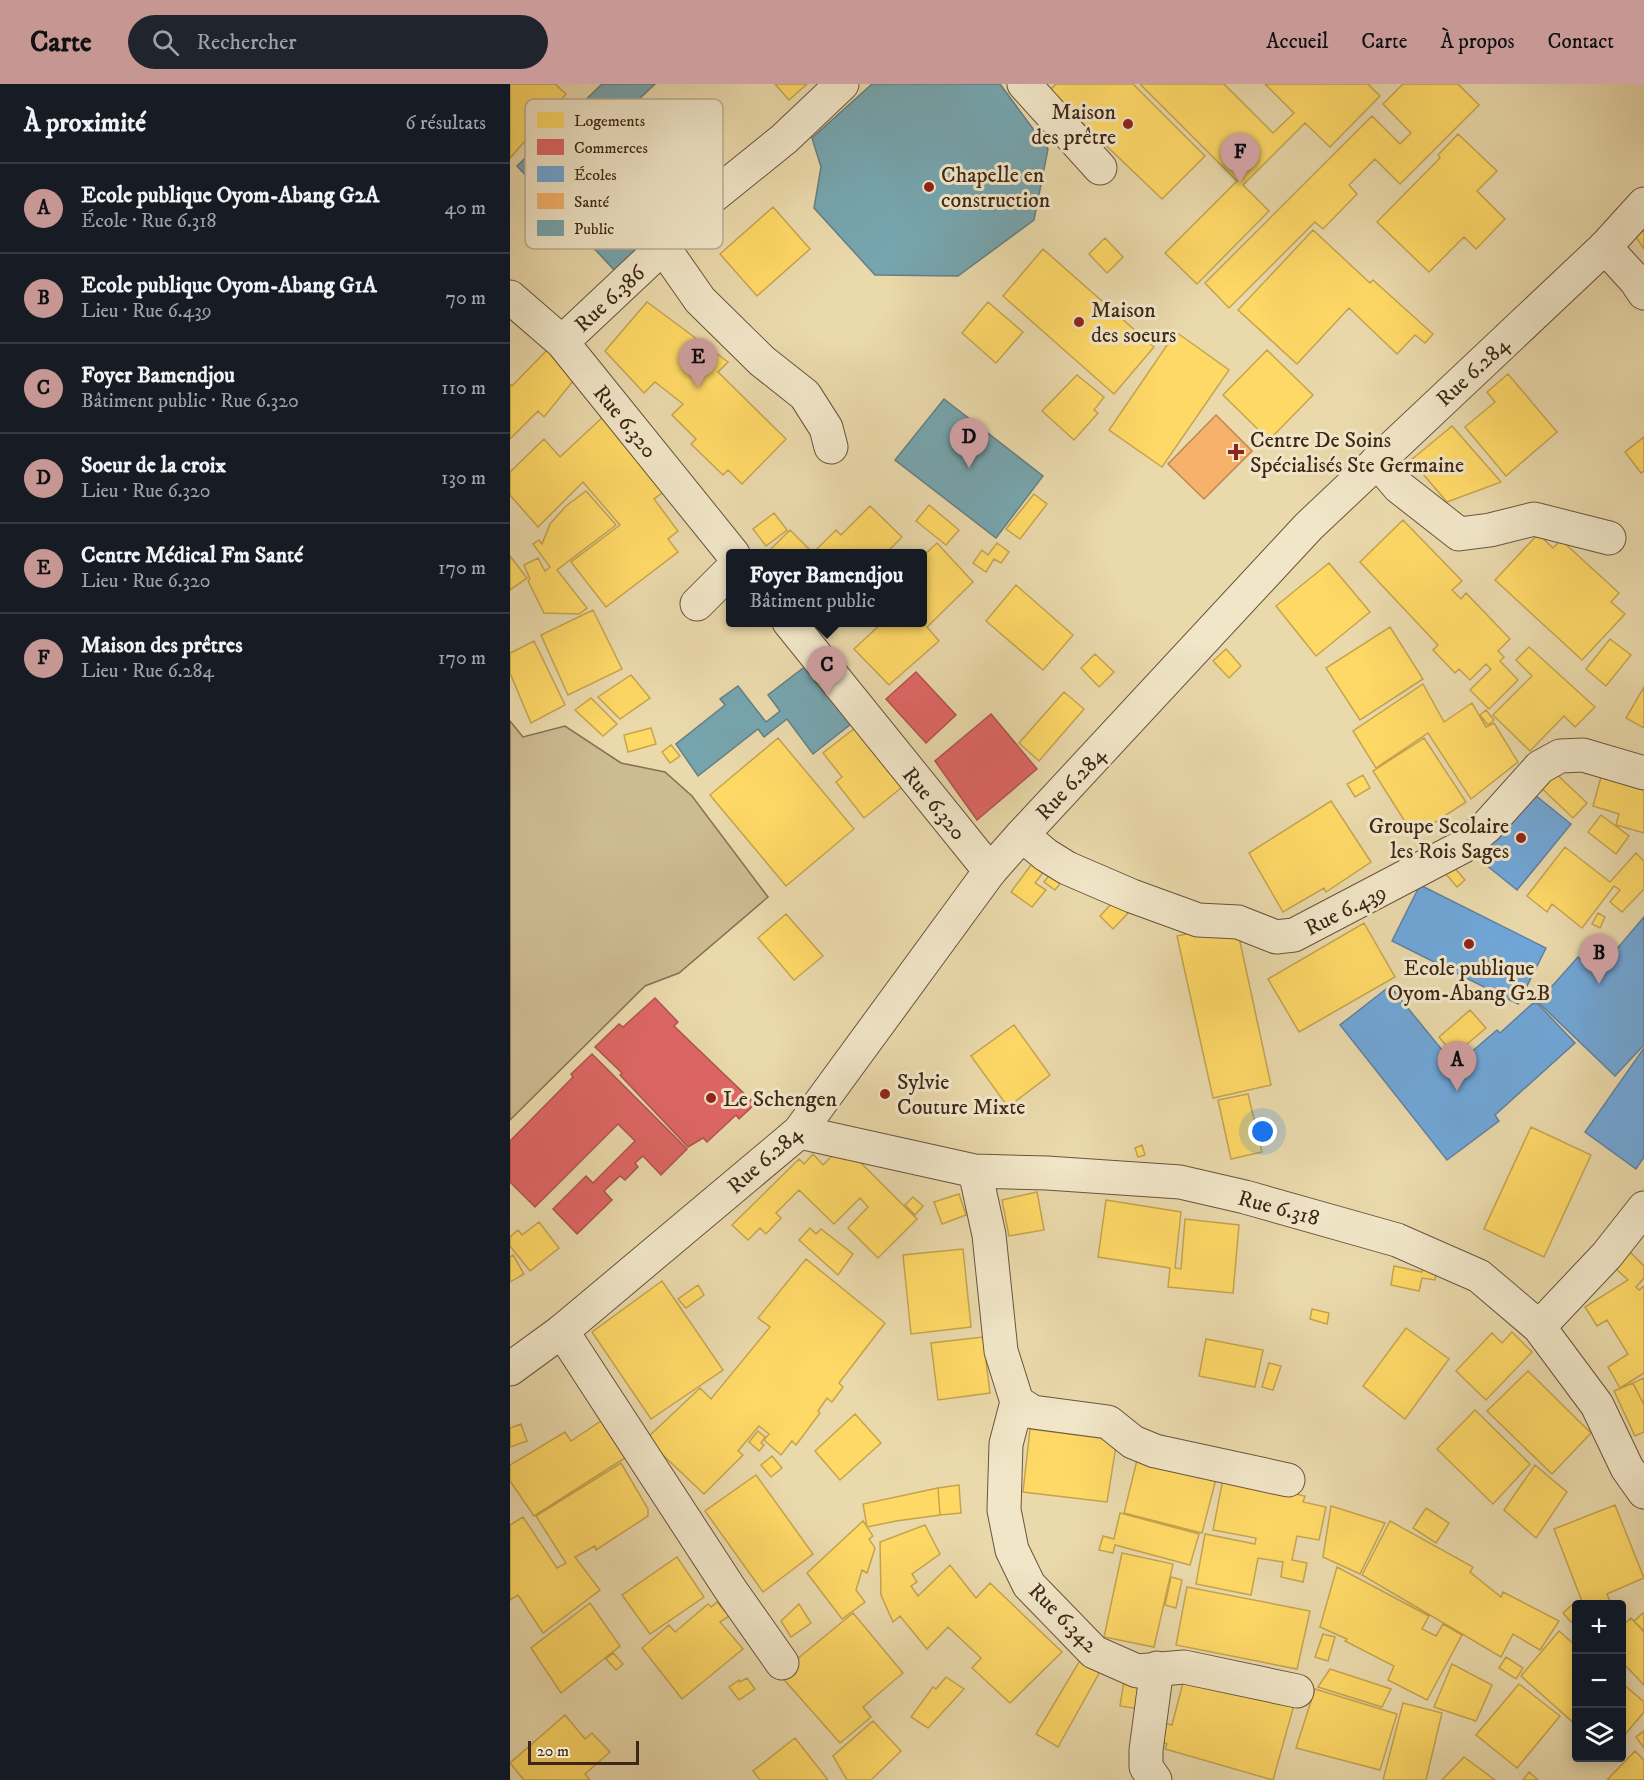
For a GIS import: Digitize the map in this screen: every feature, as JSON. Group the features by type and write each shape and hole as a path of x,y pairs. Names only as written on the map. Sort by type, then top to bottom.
{"street":[{"name":"Rue 6.386","path":"723,188 784,139 842,84"},
{"path":"1024,84 1100,168"},
{"name":"Rue 6.284","path":"510,1369 562,1331 799,1132 990,871 1022,835 1309,526 1605,247 1644,204"},
{"path":"1605,247 1644,293"},
{"name":"Rue 6.386","path":"562,342 661,249"},
{"path":"664,249 700,300 762,361 805,395 825,428 831,447"},
{"name":"Rue 6.320","path":"510,297 562,342 729,549"},
{"path":"1377,460 1399,487 1459,534 1490,530 1534,519 1609,538"},
{"path":"697,604 726,575"},
{"name":"Rue 6.320","path":"793,627 990,871"},
{"name":"Rue 6.439","path":"1022,835 1046,855 1067,868 1132,896 1198,920 1238,922 1276,937 1294,935 1462,847 1487,826 1540,767 1560,756 1583,755 1644,773"},
{"name":"Rue 6.318","path":"799,1132 975,1171 1047,1173 1180,1182 1245,1197 1396,1240 1479,1276 1539,1327 1597,1405 1628,1468 1644,1492"},
{"path":"975,1171 989,1235 1001,1351 1017,1402 1033,1412 1108,1422 1133,1442 1155,1450 1288,1480"},
{"path":"1539,1327 1607,1255 1644,1208"},
{"path":"562,1331 730,1589 782,1663"},
{"name":"Rue 6.342","path":"1017,1402 1006,1444 1004,1510 1012,1550 1029,1585 1094,1652 1137,1671 1184,1667 1298,1691"},
{"path":"1155,1780 1146,1767 1146,1750 1157,1668"}],"shaded area":[{"path":"510,721 523,737 565,726 621,763 665,772 692,796 768,897 679,973 645,986 510,1120"}],"building: Logements":[{"path":"510,84 555,84 566,94 562,99 525,99 525,141 510,158"},
{"path":"775,84 807,84 789,100"},
{"name":"Maison des prêtre","path":"1056,84 1133,84 1205,156 1162,199 1049,91"},
{"path":"1140,84 1224,84 1273,133 1294,113 1265,84 1368,84 1380,96 1330,147 1305,123 1243,185 1269,211 1197,284 1165,253 1237,181"},
{"path":"1403,84 1458,84 1479,105 1400,184 1375,159 1349,185 1357,194 1323,229 1315,222 1229,308 1205,283 1372,116 1400,144 1411,133 1383,104"},
{"path":"1458,134 1497,171 1477,191 1505,219 1476,249 1464,237 1429,272 1377,222 1440,158 1438,155"},
{"path":"773,207 810,249 757,296 720,254"},
{"path":"1313,230 1370,283 1373,280 1433,334 1425,343 1415,335 1397,354 1349,308 1297,364 1238,310"},
{"path":"1644,230 1644,249 1636,237"},
{"path":"1105,238 1123,257 1107,273 1089,254"},
{"name":"Maison des soeurs","path":"1043,249 1154,347 1114,394 1003,296"},
{"path":"647,302 728,362 718,372 786,439 742,484 728,470 723,475 691,444 696,439 672,415 683,404 655,382 644,393 605,351"},
{"path":"988,302 1023,332 996,363 962,333"},
{"path":"1176,332 1229,370 1162,467 1109,430"},
{"path":"549,348 578,375 544,417 538,411 510,439 510,384 512,386"},
{"path":"1267,350 1313,395 1269,440 1223,395"},
{"path":"1508,374 1557,432 1506,476 1465,427 1495,402 1487,392"},
{"path":"1077,375 1104,397 1094,410 1098,413 1074,440 1042,411"},
{"path":"606,414 666,490 654,499 678,531 668,539 678,552 606,607 571,562 620,525 583,482 538,527 510,495 510,472 544,439 560,457"},
{"path":"1452,426 1501,482 1447,502 1411,460"},
{"path":"1644,437 1644,471 1641,473 1625,452"},
{"path":"586,491 616,525 557,570 587,608 579,614 544,613 528,581 530,579 524,565 538,558 545,571 550,567 533,544 539,540 542,544 550,524 566,506"},
{"path":"1034,494 1047,504 1020,539 1006,529"},
{"path":"929,505 959,530 946,545 916,521"},
{"path":"870,506 902,537 890,549 817,549 836,530 841,535"},
{"path":"774,513 787,530 766,546 753,529"},
{"path":"1403,520 1462,581 1452,590 1461,599 1466,593 1510,639 1498,651 1504,657 1500,661 1518,680 1489,709 1470,690 1491,669 1486,664 1470,680 1459,669 1455,673 1433,650 1438,645 1360,562"},
{"path":"790,530 809,549 771,549"},
{"path":"1538,534 1553,548 1561,540 1619,593 1611,602 1625,614 1582,660 1495,580"},
{"path":"937,543 973,582 927,627 927,552"},
{"path":"997,543 1009,552 1001,563 994,559 986,572 973,563 982,550 988,555"},
{"path":"510,556 527,578 510,590"},
{"path":"1329,563 1370,612 1316,656 1276,606"},
{"path":"1016,585 1073,635 1043,670 986,621"},
{"path":"593,610 622,669 568,695 541,635"},
{"path":"878,627 927,627 939,641 889,685 854,649"},
{"path":"1390,627 1423,679 1360,720 1326,668"},
{"path":"1610,639 1631,655 1606,686 1586,669"},
{"path":"534,641 565,705 531,723 510,673 510,653"},
{"path":"1529,647 1595,707 1575,727 1564,716 1530,751 1493,715 1532,676 1516,660"},
{"path":"1226,649 1241,666 1229,678 1213,661"},
{"path":"1095,654 1114,672 1099,687 1081,668"},
{"path":"631,675 650,698 620,719 598,697"},
{"path":"1423,684 1444,722 1472,703 1486,727 1494,723 1518,762 1471,799 1428,733 1376,768 1353,731"},
{"path":"1644,687 1644,728 1626,718"},
{"path":"1064,692 1084,709 1039,761 1019,743"},
{"path":"591,698 617,724 603,736 575,710"},
{"path":"1486,710 1494,720 1488,725 1480,715"},
{"path":"859,725 906,784 864,818 836,782 842,777 823,753"},
{"path":"651,728 656,744 628,752 624,735"},
{"path":"778,738 854,829 786,886 710,795"},
{"path":"1424,738 1466,802 1414,836 1373,771"},
{"path":"671,745 680,756 670,763 662,752"},
{"path":"1548,766 1587,803 1573,818 1534,781"},
{"path":"1604,766 1644,778 1644,833 1616,825 1619,814 1593,806"},
{"path":"1363,775 1370,788 1355,797 1347,784"},
{"path":"1331,801 1371,862 1326,892 1324,888 1283,912 1249,853"},
{"path":"1601,815 1629,836 1616,854 1588,832"},
{"path":"1565,847 1610,882 1636,853 1644,861 1644,889 1622,912 1610,902 1620,890 1614,886 1582,928 1552,904 1547,912 1527,896"},
{"path":"1034,861 1045,870 1035,883 1046,890 1032,907 1011,892"},
{"path":"1056,866 1067,875 1055,890 1044,882"},
{"path":"1454,867 1465,880 1457,887 1446,874"},
{"path":"1116,899 1129,912 1113,929 1100,916"},
{"path":"1598,913 1605,917 1600,928 1592,924"},
{"path":"786,914 823,956 794,980 758,938"},
{"path":"1236,923 1271,1085 1213,1098 1177,936"},
{"path":"1364,923 1395,977 1299,1032 1268,979"},
{"path":"1470,1010 1486,1028 1454,1055 1439,1037"},
{"path":"1014,1025 1050,1075 1008,1107 971,1056"},
{"path":"1248,1094 1262,1152 1231,1159 1218,1100"},
{"path":"1531,1127 1591,1155 1544,1257 1484,1229"},
{"path":"843,1145 917,1219 878,1258 848,1228 868,1207 860,1198 834,1224 799,1190 776,1213 781,1218 766,1234 760,1228 748,1240 732,1225 799,1159 804,1164 813,1154 823,1165"},
{"path":"1142,1145 1145,1155 1138,1157 1135,1148"},
{"path":"1037,1192 1044,1230 1009,1236 1002,1200"},
{"path":"959,1194 966,1215 942,1224 934,1202"},
{"path":"913,1197 923,1206 915,1215 905,1205"},
{"path":"1106,1200 1181,1212 1175,1268 1181,1269 1185,1219 1239,1225 1233,1293 1168,1287 1170,1268 1098,1257"},
{"path":"539,1222 559,1248 530,1271 510,1246 510,1237 518,1230 522,1235"},
{"path":"810,1228 816,1234 821,1229 853,1254 838,1275 799,1240"},
{"path":"963,1249 971,1327 911,1334 903,1255"},
{"path":"1630,1252 1644,1266 1644,1278 1636,1287 1639,1290 1644,1286 1644,1373 1620,1388 1608,1367 1628,1354 1607,1320 1597,1326 1585,1307 1628,1280 1615,1268"},
{"path":"513,1255 524,1274 510,1282 510,1257"},
{"path":"806,1259 885,1323 839,1383 843,1387 832,1402 827,1398 818,1411 820,1413 796,1445 792,1441 781,1455 764,1440 769,1434 759,1426 738,1451 743,1455 704,1494 646,1439 700,1388 711,1399 770,1327 758,1318"},
{"path":"1424,1265 1437,1268 1435,1280 1422,1278 1419,1291 1391,1285 1394,1266 1422,1272"},
{"path":"662,1281 723,1370 651,1419 592,1332"},
{"path":"698,1285 704,1295 686,1308 678,1299"},
{"path":"1312,1309 1329,1313 1327,1324 1310,1319"},
{"path":"1406,1328 1449,1359 1405,1419 1363,1386"},
{"path":"1512,1332 1532,1352 1486,1400 1456,1371 1492,1333 1502,1343"},
{"path":"983,1337 990,1393 938,1400 931,1343"},
{"path":"1206,1339 1263,1350 1255,1387 1199,1376"},
{"path":"1269,1363 1281,1366 1273,1390 1262,1387"},
{"path":"1528,1371 1591,1433 1552,1474 1487,1411"},
{"path":"1644,1378 1644,1405 1633,1383"},
{"path":"1633,1383 1644,1405 1644,1432 1635,1436 1614,1391"},
{"path":"1475,1410 1530,1464 1493,1504 1437,1449"},
{"path":"855,1414 881,1443 840,1480 815,1451"},
{"path":"601,1421 628,1456 534,1516 510,1481 510,1465 565,1432 571,1441"},
{"path":"521,1424 527,1441 510,1447 510,1428"},
{"path":"1030,1429 1117,1440 1107,1502 1023,1492"},
{"path":"758,1431 765,1437 761,1443 764,1445 759,1451 749,1442"},
{"path":"772,1456 782,1468 771,1477 761,1465"},
{"path":"1138,1456 1217,1475 1202,1533 1124,1513"},
{"path":"621,1463 648,1509 648,1516 596,1550 595,1546 575,1557 600,1590 543,1633 518,1595 510,1600 510,1525 523,1517 557,1568 566,1563 536,1516"},
{"path":"1535,1465 1567,1492 1536,1538 1504,1510"},
{"path":"756,1475 813,1554 763,1592 705,1511"},
{"path":"1223,1479 1305,1496 1303,1502 1326,1507 1319,1540 1297,1536 1292,1560 1307,1563 1303,1582 1281,1577 1283,1562 1258,1558 1251,1595 1196,1584 1205,1534 1255,1544 1256,1538 1213,1530"},
{"path":"959,1485 961,1513 940,1515 938,1488"},
{"path":"938,1488 940,1515 867,1527 863,1504"},
{"path":"1615,1505 1644,1578 1607,1594 1609,1600 1581,1600 1554,1529"},
{"path":"1331,1506 1385,1523 1360,1574 1323,1557"},
{"path":"1426,1508 1449,1523 1436,1543 1413,1528"},
{"path":"1120,1513 1199,1534 1190,1565 1115,1545 1113,1553 1099,1550 1103,1536 1114,1539"},
{"path":"863,1521 873,1536 869,1539 875,1548 867,1573 862,1570 856,1590 865,1602 842,1619 807,1573"},
{"path":"1390,1521 1473,1567 1470,1572 1501,1597 1503,1592 1559,1621 1540,1650 1513,1634 1501,1657 1362,1575"},
{"path":"925,1525 940,1554 912,1574 917,1582 911,1586 918,1596 950,1565 976,1598 990,1583 1062,1652 1010,1703 972,1668 981,1658 948,1627 927,1649 900,1616 893,1622 881,1595 880,1542"},
{"path":"1122,1553 1173,1564 1154,1647 1104,1637"},
{"path":"677,1557 704,1597 650,1634 622,1595"},
{"path":"1337,1567 1429,1616 1422,1629 1436,1636 1443,1624 1462,1635 1427,1700 1388,1680 1394,1666 1345,1641 1347,1639 1320,1627"},
{"path":"1171,1577 1182,1580 1176,1608 1165,1605"},
{"path":"1187,1587 1310,1611 1297,1669 1176,1645"},
{"path":"717,1602 729,1616 720,1622 743,1649 682,1699 642,1648 669,1625 675,1632 708,1604 711,1607"},
{"path":"590,1603 620,1646 561,1693 531,1648"},
{"path":"799,1604 811,1623 791,1637 781,1621"},
{"path":"1572,1605 1572,1621 1571,1622 1563,1613"},
{"path":"853,1613 903,1673 863,1707 871,1717 840,1743 779,1674"},
{"path":"1644,1613 1644,1631 1634,1621"},
{"path":"1631,1618 1644,1632 1644,1685 1626,1666 1626,1622"},
{"path":"1559,1631 1572,1642 1572,1721 1521,1676"},
{"path":"1323,1634 1335,1637 1328,1661 1315,1657"},
{"path":"613,1653 623,1664 616,1670 606,1659"},
{"path":"1082,1657 1102,1668 1058,1747 1036,1734"},
{"path":"1506,1657 1523,1668 1516,1679 1499,1668"},
{"path":"1452,1664 1492,1685 1476,1721 1434,1707"},
{"path":"1330,1669 1391,1689 1382,1707 1318,1687"},
{"path":"1185,1675 1294,1705 1273,1780 1165,1749 1167,1744 1156,1740 1157,1721 1172,1725"},
{"path":"946,1677 964,1689 928,1728 911,1717 933,1687 936,1689"},
{"path":"747,1678 755,1689 739,1700 729,1687"},
{"path":"1124,1681 1142,1684 1139,1709 1120,1706"},
{"path":"1519,1684 1560,1716 1517,1768 1476,1735"},
{"path":"1626,1686 1644,1702 1644,1712 1626,1733"},
{"path":"1315,1689 1397,1714 1380,1770 1296,1748"},
{"path":"1403,1703 1442,1713 1426,1780 1383,1780"},
{"path":"565,1715 585,1739 592,1733 610,1752 585,1774 590,1780 524,1780 510,1763"},
{"path":"873,1721 901,1751 871,1780 847,1780 833,1756"},
{"path":"1644,1731 1644,1748 1636,1737"},
{"path":"795,1738 828,1780 760,1780 753,1771"},
{"path":"1635,1751 1644,1760 1644,1780 1607,1780 1626,1762"},
{"path":"1464,1757 1495,1780 1442,1780"},
{"path":"1529,1772 1538,1780 1523,1780"}],"building: Commerces":[{"path":"916,672 956,715 926,743 886,699"},
{"path":"991,714 1037,769 977,820 935,761"},
{"path":"655,998 678,1022 674,1026 755,1104 739,1119 736,1115 707,1142 703,1138 688,1147 620,1075 622,1073 595,1047 619,1024 623,1027"},
{"path":"592,1054 687,1149 661,1175 643,1156 635,1163 638,1167 625,1180 620,1176 604,1191 612,1200 577,1234 553,1209 586,1176 593,1183 635,1141 618,1124 535,1207 510,1182 510,1141 573,1077 571,1074"}],"building: Écoles":[{"name":"Groupe Scolaire les Rois Sages","path":"1524,786 1571,824 1517,890 1470,852"},
{"name":"Ecole publique Oyom-Abang G2B","path":"1420,885 1546,948 1518,1004 1392,941"},
{"path":"1644,917 1644,1045 1615,1076 1538,1002 1578,957 1587,965 1606,941 1616,950"},
{"path":"1390,986 1455,1066 1497,1030 1500,1033 1532,1004 1537,1003 1575,1043 1495,1115 1499,1121 1447,1160 1340,1025"},
{"path":"1644,1048 1644,1157 1636,1169 1585,1132"}],"building: Santé":[{"path":"1216,415 1252,451 1204,499 1168,464"}],"building: Public":[{"path":"602,84 655,84 639,99 586,99"},
{"name":"Chapelle en construction","path":"872,84 1000,84 1048,149 1034,220 958,276 875,275 814,208 821,167 812,138"},
{"path":"525,158 525,175 517,166"},
{"path":"595,249 642,249 617,273"},
{"path":"944,399 1043,476 996,538 895,460"},
{"path":"811,662 856,720 813,754 787,719 764,737 758,729 698,776 676,744 725,705 720,699 738,686 766,722 780,711 768,695"}],"place":[{"name":"Maison des prêtre","path":"1128,124"},
{"name":"Maison des prêtres","path":"1240,183"},
{"name":"Chapelle en construction","path":"929,187"},
{"name":"Maison des soeurs","path":"1079,322"},
{"name":"Centre Médical Fm Santé","path":"698,388"},
{"name":"Centre De Soins Spécialisés Ste Germaine","path":"1236,452"},
{"name":"Soeur de la croix","path":"969,468"},
{"name":"Foyer Bamendjou","path":"827,696"},
{"name":"Groupe Scolaire les Rois Sages","path":"1521,838"},
{"name":"Ecole publique Oyom-Abang G2B","path":"1469,944"},
{"name":"Ecole publique Oyom-Abang G1A","path":"1599,984"},
{"name":"Ecole publique Oyom-Abang G2A","path":"1457,1091"},
{"name":"Sylvie Couture Mixte","path":"885,1094"},
{"name":"Le Schengen","path":"711,1098"}]}
